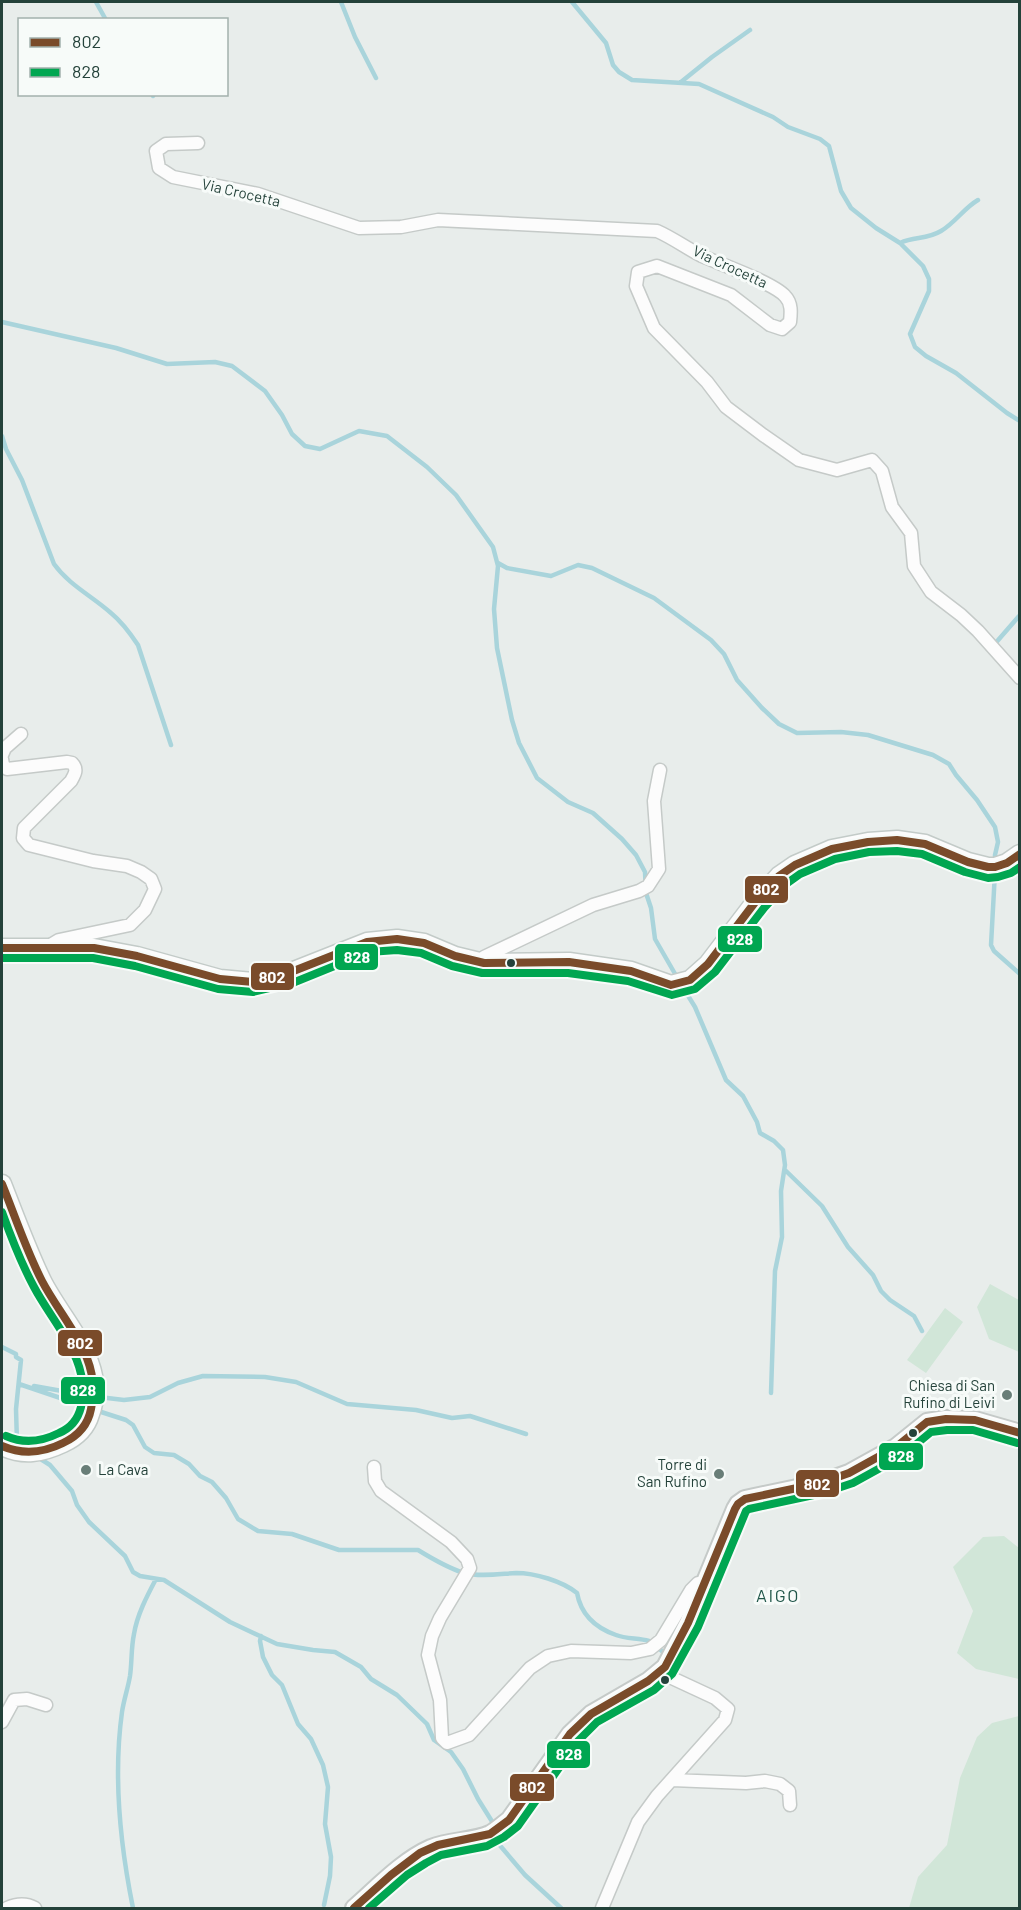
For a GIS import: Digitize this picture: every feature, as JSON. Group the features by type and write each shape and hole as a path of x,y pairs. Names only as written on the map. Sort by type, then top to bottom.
{"main road":[{"path":"2,948 94,948 137,956 220,979 253,982 291,972 367,942 397,939 424,943 455,956 481,962 569,962 631,971 671,985 690,980 708,964 756,901 779,876 795,865 831,849 868,842 897,840 925,844 968,862 994,867 1020,854"},
{"path":"2,1184 43,1282 87,1356 94,1375 95,1396 88,1420 72,1439 39,1452 25,1453 2,1446"}],"street":[{"name":"Via Crocetta","path":"198,143 166,144 156,151 159,168 173,177 258,194 358,228 401,227 438,220 657,231 676,239 699,254 774,287 786,296 791,308 790,322 782,329 770,325 731,295 657,266 638,272 636,286 654,328 707,382 726,407 763,435 799,460 837,470 872,460 882,471 892,507 911,533 914,566 931,592 978,631 1020,678"},
{"path":"21,734 5,748 2,757 3,765 7,769 67,762 76,766 76,773 71,781 24,828 23,838 29,845 93,861 127,866 151,879 155,889 145,910 130,925 59,939 45,948"},
{"path":"481,962 484,957 593,905 648,886 659,869 654,801 660,770"},
{"path":"354,1908 408,1861 429,1849 445,1843 478,1838 491,1833 509,1820 570,1734 591,1714 622,1697 665,1667 688,1623 735,1509 745,1499 821,1483 849,1473 896,1447 927,1422 946,1419 975,1420 1020,1433"},
{"path":"374,1467 375,1481 381,1491 451,1542 467,1559 470,1568 440,1618 432,1636 428,1655 440,1700 442,1738 447,1743 469,1735 530,1668 548,1656 571,1651 631,1653 650,1649 661,1640 691,1590 698,1583 704,1583"},
{"path":"602,1908 638,1822 657,1796 725,1720 728,1709 715,1698 659,1672"},
{"path":"2,1722 14,1700 27,1699 46,1705"},
{"path":"672,1780 746,1783 765,1781 780,1784 789,1791 790,1805"},
{"path":"7,1908 12,1905 26,1905 35,1908"}],"green space":[{"path":"990,1284 1019,1300 1019,1352 989,1339 977,1307"},
{"path":"945,1308 963,1322 926,1373 907,1360"},
{"path":"1004,1536 1019,1548 1019,1679 976,1669 957,1653 973,1611 953,1567 983,1537"},
{"path":"1019,1716 1019,1908 909,1908 918,1877 947,1845 960,1778 977,1737 992,1723"}],"waterway":[{"path":"96,2 105,18"},
{"path":"341,2 355,37 376,78"},
{"path":"572,2 606,43 613,65 632,80 699,84 773,117 788,127 820,139 829,146 841,191 851,208 900,243 923,266 929,279 929,291 910,334 915,347 956,373 1020,421"},
{"path":"681,82 750,30"},
{"path":"900,243 941,231 978,200"},
{"path":"2,322 116,348 167,364 215,362 232,366 265,391 292,434 305,446 320,449 359,431 387,436 427,467 456,495 493,547 498,566 494,609 497,648 519,743 537,778 568,802 593,813 636,855 645,872 646,893 651,908 655,939 678,979"},
{"path":"2,436 22,480 54,564 74,584 115,616 138,645 171,745"},
{"path":"498,563 507,568 551,576 578,565 592,568 654,598 711,640 724,654 737,680 779,724 797,733 841,732 868,735 933,755 949,764 995,827 998,842 995,863"},
{"path":"993,646 1020,615"},
{"path":"995,872 991,945 994,951 1020,974"},
{"path":"682,986 695,1007 726,1080 743,1096 757,1122 760,1133 774,1141 783,1150 785,1165 781,1191 782,1237 775,1271 771,1393"},
{"path":"785,1170 822,1206 848,1247 873,1275 881,1291 914,1316 922,1331"},
{"path":"2,1347 16,1354 16,1357 21,1360 16,1409 17,1443 19,1445"},
{"path":"99,1397 124,1400 150,1397 178,1383 203,1376 265,1377 296,1382 347,1404 416,1410 452,1418 470,1416 526,1434"},
{"path":"19,1384 87,1407"},
{"path":"34,1386 90,1396"},
{"path":"95,1410 126,1420 133,1425 145,1447 154,1453 174,1455 189,1464 200,1476 212,1482 226,1498 238,1519 258,1531 292,1534 339,1550 418,1550 446,1566 470,1574 523,1573 540,1576 564,1585 577,1593 582,1608 590,1620 602,1629 620,1636 649,1641 667,1656"},
{"path":"39,1458 50,1465 72,1491 77,1505 89,1522 125,1556 133,1572 140,1576 164,1580 230,1622 277,1644 335,1652 361,1667 371,1679 397,1695 427,1724 434,1740 451,1752 463,1769 494,1827"},
{"path":"133,1908 121,1835 118,1786 119,1736 130,1676 135,1627 156,1579"},
{"path":"261,1636 263,1657 272,1675 282,1685 298,1724 311,1739 323,1765 328,1787 325,1824 331,1857 324,1905"},
{"path":"496,1835 497,1842 525,1875 561,1908"}],"transit line":[{"name":"802","path":"2,948 94,948 137,956 220,979 253,982 291,972 367,942 397,939 424,943 455,956 484,963 569,962 631,971 671,985 690,980 708,964 756,901 779,876 795,865 832,849 868,842 897,840 925,844 968,862 988,867 1007,863 1020,854"},
{"name":"828","path":"2,958 93,958 135,966 218,989 253,992 295,982 369,952 397,950 421,953 452,966 482,973 568,973 628,981 672,995 695,989 715,972 764,908 786,884 800,874 835,859 869,852 897,851 922,854 965,872 988,878 1011,873 1020,867"},
{"name":"802","path":"2,1184 36,1269 87,1357 92,1373 93,1391 87,1420 82,1429 68,1440 48,1449 33,1452 18,1451 2,1446"},
{"name":"828","path":"2,1212 29,1278 76,1359 83,1390 78,1415 73,1423 63,1431 32,1441 6,1436"},
{"name":"802","path":"354,1908 420,1853 438,1845 490,1834 509,1820 570,1734 591,1714 648,1681 665,1667 688,1623 735,1509 745,1499 821,1483 849,1473 896,1447 927,1422 946,1419 975,1420 1020,1433"},
{"name":"828","path":"369,1908 407,1875 441,1855 487,1846 504,1837 518,1826 578,1741 597,1722 654,1690 672,1674 698,1627 746,1511 823,1493 853,1483 902,1456 931,1432 973,1430 1017,1443"}],"place":[{"name":"Chiesa di San Rufino di Leivi","path":"1007,1395"},
{"name":"La Cava","path":"86,1470"},
{"name":"Torre di San Rufino","path":"719,1474"}],"district":[{"name":"AIGO","path":"778,1596"}]}
